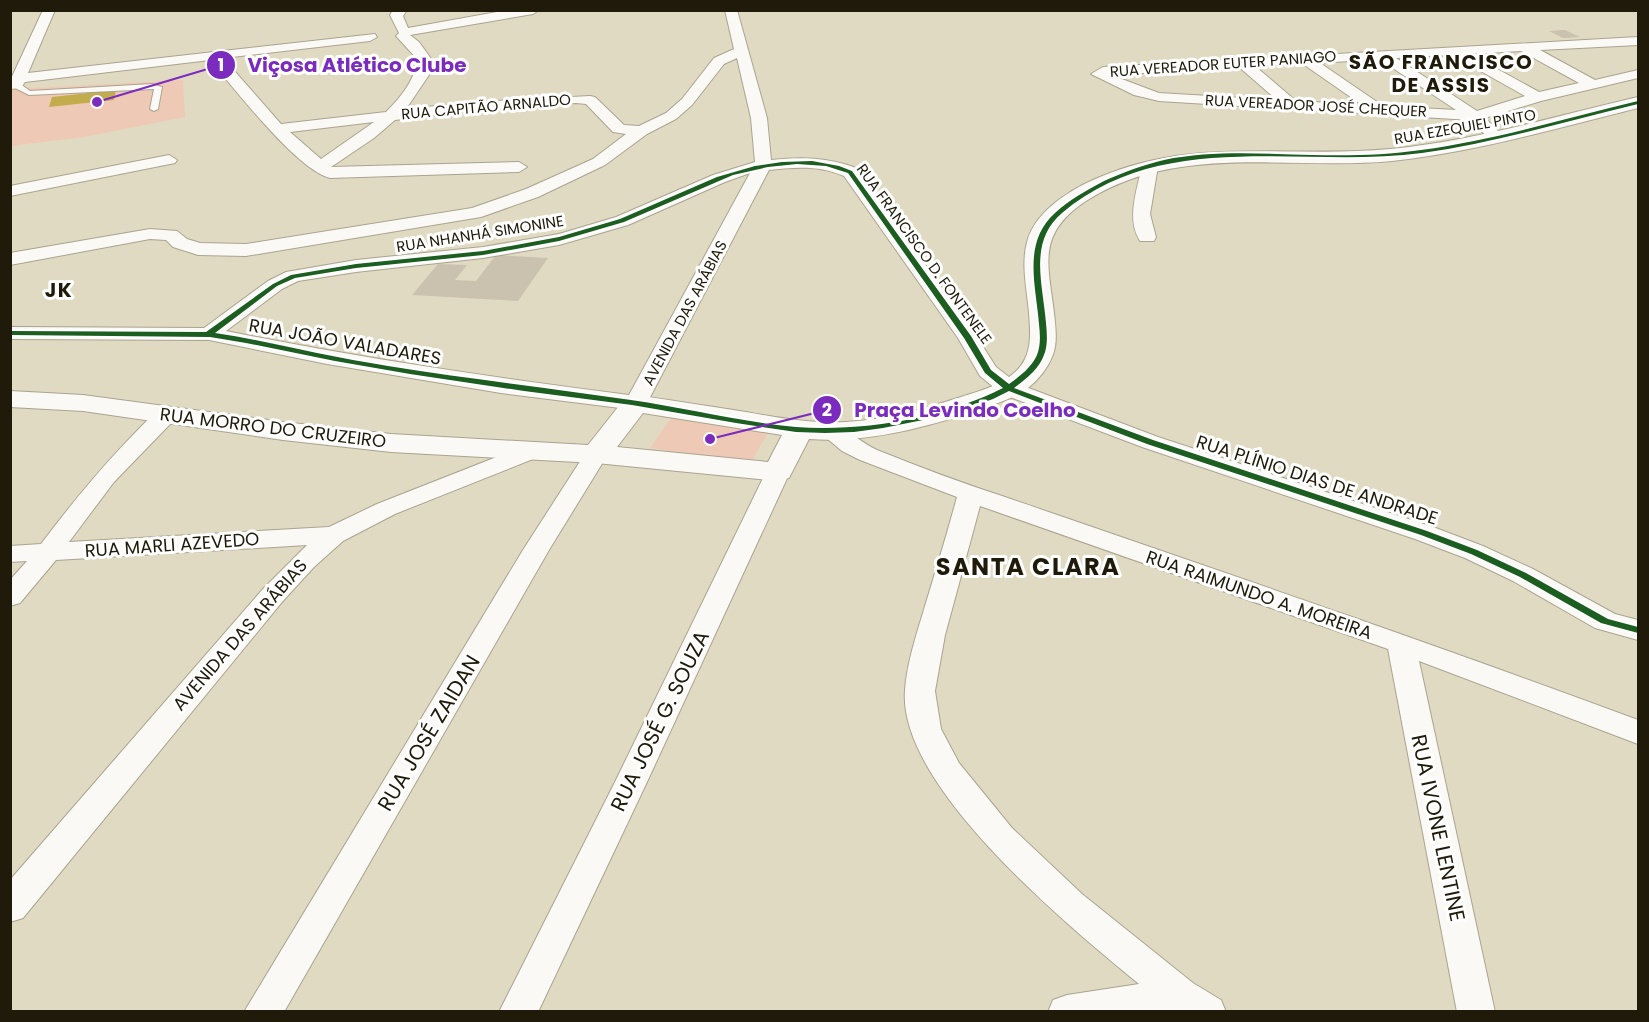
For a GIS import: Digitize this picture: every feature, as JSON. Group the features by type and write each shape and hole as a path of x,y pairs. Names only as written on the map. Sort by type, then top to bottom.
{"street":[{"path":"16,83 50,10"},
{"path":"390,34 396,15 402,10"},
{"path":"16,83 390,34 533,10"},
{"path":"731,10 759,118 764,165"},
{"path":"321,166 355,147 390,116 422,80 425,60 414,45 390,34"},
{"name":"RUA VEREADOR EUTER PANIAGO","path":"1100,75 1099,72 1103,71 1241,62 1638,41"},
{"path":"1593,43 1632,65"},
{"path":"1521,46 1592,84"},
{"path":"1452,50 1537,97"},
{"path":"10,259 150,234 171,235 180,243 198,249 246,250 475,213 532,193 599,162 641,131 671,116 687,102 718,61 741,51"},
{"path":"1380,54 1475,116 1496,137"},
{"path":"214,56 277,129 330,173 519,167"},
{"path":"1306,58 1378,109"},
{"path":"1241,62 1292,105"},
{"name":"RUA VEREADOR JOSÉ CHEQUER","path":"1100,75 1159,98 1475,116 1537,97 1592,84 1632,65"},
{"path":"1165,67 1203,100"},
{"name":"RUA CAPITÃO ARNALDO","path":"277,129 474,106 576,99 590,100 619,129 641,131"},
{"name":"RUA EZEQUIEL PINTO","path":"1010,390 1038,360 1044,342 1038,256 1040,235 1058,213 1098,186 1150,166 1190,158 1222,155 1388,156 1436,150 1638,103"},
{"path":"10,191 169,160"},
{"name":"RUA FRANCISCO D. FONTENELE","path":"764,165 829,164 850,172 968,338 988,371 1010,390"},
{"name":"RUA NHANHÁ SIMONINE","path":"209,334 275,285 293,276 546,242 635,216 738,171 764,165"},
{"name":"AVENIDA DAS ARÁBIAS","path":"596,454 636,403 764,165"},
{"path":"1148,237 1141,214 1150,166"},
{"name":"RUA JOÃO VALADARES","path":"10,333 209,334 327,358 501,386 636,403"},
{"path":"636,403 799,430 830,431 857,430 909,420 960,407 1010,390"},
{"name":"RUA PLÍNIO DIAS DE ANDRADE","path":"1010,390 1150,442 1474,552 1523,575 1605,621 1638,630"},
{"name":"RUA MORRO DO CRUZEIRO","path":"10,399 83,402 391,443 596,454 778,472"},
{"path":"10,597 49,553 88,498 121,459 166,414"},
{"name":"RUA JOSÉ G. SOUZA","path":"518,1011 646,751 799,430"},
{"name":"RUA RAIMUNDO A. MOREIRA","path":"830,431 850,446 869,455 971,494 1401,643 1638,732"},
{"name":"AVENIDA DAS ARÁBIAS","path":"10,907 272,596 305,561 334,535 386,508 535,450"},
{"name":"RUA JOSÉ ZAIDAN","path":"263,1011 536,550 596,454"},
{"path":"971,494 931,635 920,691 925,729 948,772 1000,838 1069,905 1194,1003"},
{"name":"RUA MARLI AZEVEDO","path":"10,554 334,535"},
{"name":"RUA IVONE LENTINE","path":"1401,643 1476,1011"},
{"path":"1066,1011 1194,1003"}],"lane":[{"path":"16,83 29,93 158,87 154,109"}],"shaded area":[{"path":"183,80 185,117 84,137 11,146 10,86 33,88"},
{"path":"116,90 114,100 49,107 52,97"},
{"path":"672,416 769,431 750,464 650,448"}],"building":[{"path":"1565,30 1580,37 1563,38 1549,31"},
{"path":"496,255 548,258 518,301 412,295 438,264 467,265 455,280 476,281"}],"cycle path":[{"path":"10,333 210,335 410,372 632,402 766,426 825,431 883,426 968,406 1010,387 1027,375 1041,355 1043,344 1037,252 1045,227 1072,202 1129,172 1165,162 1202,157 1240,155 1353,157 1422,151 1484,140 1638,103"},
{"path":"209,334 275,285 293,276 356,266 483,253 546,242 622,221 719,178 743,170 768,165 826,164 850,172 968,338 988,371 1010,389 1150,442 1424,533 1474,552 1523,575 1605,621 1638,630"}],"place":[{"name":"Viçosa Atlético Clube","path":"97,102"},
{"name":"Praça Levindo Coelho","path":"710,439"}],"district":[{"name":"SÃO FRANCISCO DE ASSIS","path":"1441,74"},
{"name":"JK","path":"59,290"},
{"name":"SANTA CLARA","path":"1028,567"}]}
